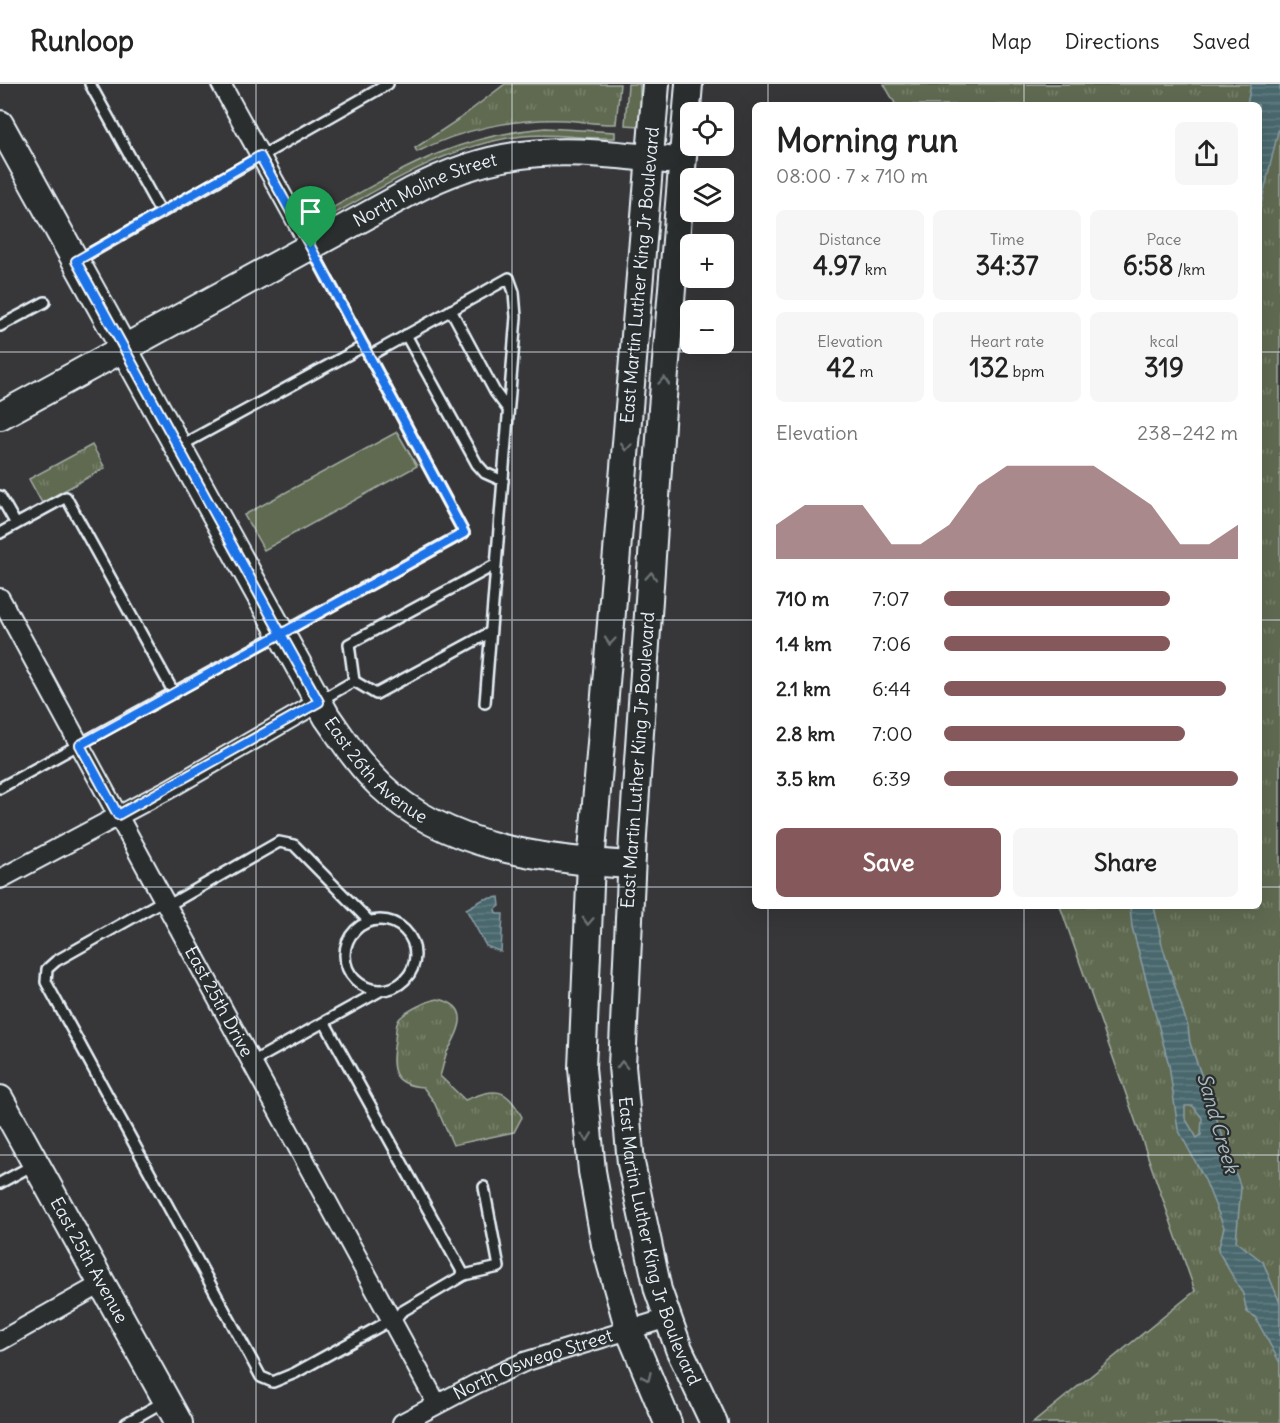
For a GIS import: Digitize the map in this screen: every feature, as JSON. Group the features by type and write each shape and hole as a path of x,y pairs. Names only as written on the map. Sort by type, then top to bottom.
{"main road":[{"name":"East Martin Luther King Jr Boulevard","path":"656,84 591,863 582,1024 584,1106 592,1172 605,1244 629,1330 668,1423"},
{"name":"East Martin Luther King Jr Boulevard","path":"689,84 631,865 622,1024 623,1101 631,1163 644,1232 668,1318 694,1384 714,1423"},
{"name":"East 26th Avenue","path":"0,124 319,702 340,736 365,769 381,787 419,813 443,826 494,846 548,858 631,865"},
{"name":"North Moline Street","path":"0,416 438,177 485,160 545,152 682,162"},
{"name":"East 25th Avenue","path":"0,1099 179,1423"}],"street":[{"path":"221,84 311,248"},
{"name":"East 25th Drive","path":"0,598 437,1404"},
{"path":"0,879 319,702"},
{"path":"0,1341 103,1283"},
{"name":"North Oswego Street","path":"402,1423 524,1362 668,1318"}],"lane":[{"path":"90,84 160,211"},
{"path":"76,261 160,211 388,84"},
{"path":"0,788 464,533 311,248"},
{"path":"369,356 509,278 514,292 516,311 485,703"},
{"path":"0,326 45,302"},
{"path":"451,310 495,392 507,408"},
{"path":"406,335 477,464 484,473 503,481"},
{"path":"178,447 364,346"},
{"path":"0,496 16,524"},
{"path":"0,533 66,496 174,693"},
{"path":"354,681 350,644 495,565"},
{"path":"354,681 376,693 489,633"},
{"path":"319,702 354,681"},
{"path":"369,921 294,845 279,842 56,961 47,969 46,982 261,1377 273,1382 295,1373 392,1322 401,1312 464,1275 499,1267 484,1187"},
{"path":"252,1062 380,991 392,989 407,979 416,962 416,950 412,938 404,928 382,920 369,921 352,934 347,944 346,965 358,983 380,991"},
{"path":"325,1023 464,1275"},
{"path":"0,1183 36,1164"},
{"path":"126,1423 167,1400"}],"green space":[{"path":"505,84 620,84 616,124 565,120 508,123 470,131 417,152 415,148 459,119"},
{"path":"628,84 640,84 640,126 625,125"},
{"path":"884,84 1280,84 1280,1423 1033,1423 1195,1291 1061,909 1262,909 1262,102 894,102"},
{"path":"545,128 615,132 615,138 535,135 496,140 445,156 421,167 327,218 323,213 403,169 455,147 512,132"},
{"path":"397,432 417,466 264,550 244,515"},
{"path":"92,445 105,468 42,503 29,479"},
{"path":"438,999 456,1007 460,1021 440,1076 465,1100 492,1092 505,1095 522,1117 514,1132 453,1145 434,1102 423,1087 404,1083 395,1073 393,1058 398,1020 413,1009"}],"water":[{"path":"1251,84 1280,84 1280,123 1262,200 1262,102 1248,102"},
{"path":"499,897 500,906 495,910 497,914 503,914 501,952 486,946 466,909 484,899"},
{"name":"Sand Creek","path":"1130,909 1155,909 1162,945 1188,1027 1190,1043 1241,1188 1236,1241 1263,1262 1280,1303 1280,1363 1255,1317 1247,1312 1243,1294 1218,1251 1224,1227 1205,1180 1178,1129 1169,1065 1132,927","holes":["1185,1106 1193,1106 1202,1118 1201,1135 1197,1138 1185,1118"]}],"route":[{"path":"311,248 260,156 76,261 281,634 80,745 118,815 169,789 319,702 281,634 464,533 311,248"}]}
